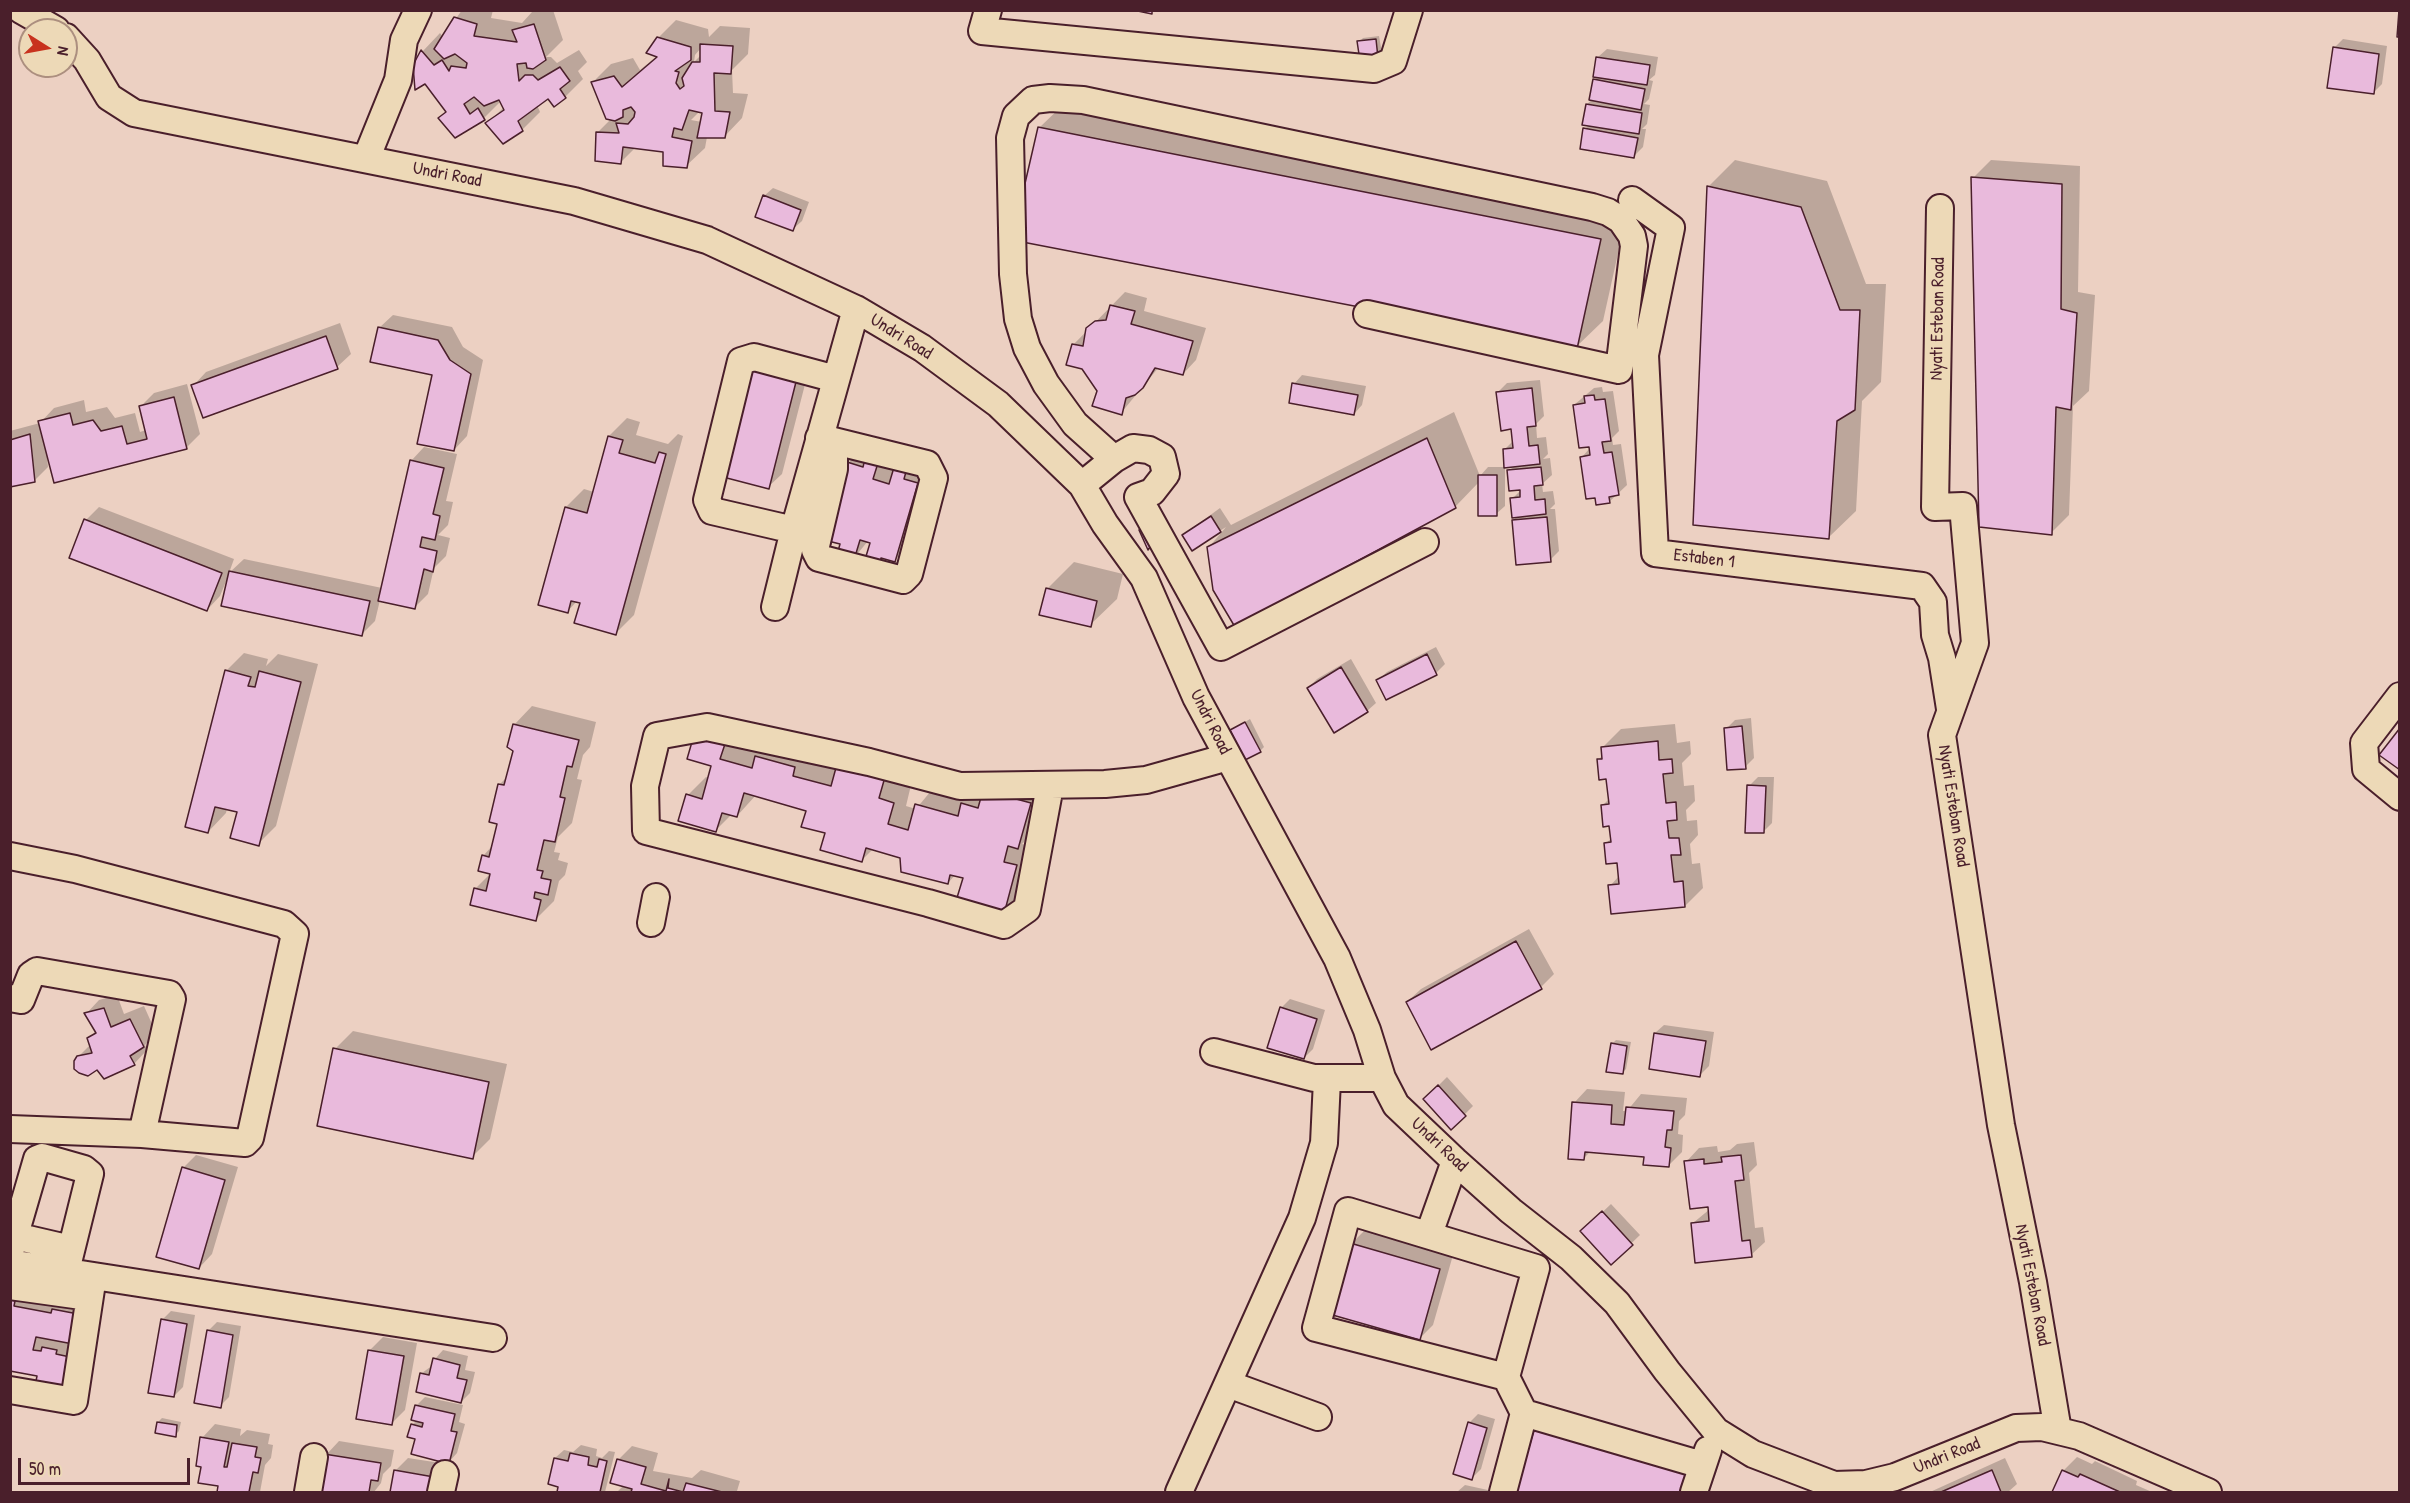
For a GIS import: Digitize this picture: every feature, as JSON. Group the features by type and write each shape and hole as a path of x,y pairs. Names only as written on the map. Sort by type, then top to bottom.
{"street":[{"path":"21,10 35,18"},
{"path":"366,159 398,80 404,40 418,10"},
{"path":"988,10 982,31 1374,69 1393,61 1409,10"},
{"name":"Undri Road","path":"78,50 87,60 109,97 134,113 602,208 707,240 856,309 922,348 998,404 1082,485 1105,524 1144,578 1196,697 1336,958 1367,1030 1382,1078 1396,1105 1511,1211 1571,1258 1617,1303 1667,1371 1716,1431 1753,1454 1834,1485 1866,1484 1895,1477 2016,1428 2058,1431 2079,1436 2208,1492"},
{"path":"1114,459 1076,424 1046,384 1027,348 1018,319 1013,274 1010,138 1016,116 1033,100 1050,98 1083,100 1592,207 1608,212 1621,220 1632,236 1634,246 1619,370 1367,315"},
{"name":"Estaben 1","path":"1632,200 1671,228 1645,356 1655,553 1923,586 1933,602 1935,634 1942,658 1950,712"},
{"name":"Nyati Esteban Road","path":"1940,208 1935,507 1963,506 1975,643 1942,735 2001,1125 2033,1282 2058,1431"},
{"path":"775,607 794,530 827,439 836,379 856,309"},
{"path":"794,530 712,511 707,500 741,361 754,357 836,379"},
{"path":"827,439 927,464 931,471 934,478 909,574 903,580 819,558 815,550 834,469 827,439"},
{"path":"1082,485 1114,459 1133,448 1149,450 1162,458 1166,474 1152,492 1138,497 1105,524"},
{"path":"1138,497 1221,647 1425,542"},
{"path":"2400,696 2364,743 2366,769 2400,797"},
{"path":"1050,786 1027,909 1004,925 928,903 646,831 645,786 657,736 707,728 869,762 960,786 1050,786 1146,780 1228,757"},
{"path":"10,856 75,868 284,924 295,934 250,1138 239,1144 142,1134 10,1129"},
{"path":"651,922 656,897"},
{"path":"10,998 21,1000 31,975 37,971 169,994 172,999 142,1134"},
{"path":"1214,1052 1327,1080 1382,1078"},
{"path":"1179,1492 1302,1218 1324,1143 1327,1080"},
{"path":"10,1390 74,1401 91,1286 68,1260 13,1244 33,1164 42,1156 84,1169 90,1174 68,1260"},
{"path":"1429,1234 1455,1161"},
{"path":"1503,1492 1524,1413 1506,1377 1536,1268 1348,1211 1316,1328 1506,1377"},
{"path":"10,1263 68,1260"},
{"path":"10,1286 91,1286 493,1338"},
{"path":"1228,1384 1318,1417"},
{"path":"1524,1413 1702,1465"},
{"path":"1694,1492 1716,1431"},
{"path":"308,1492 314,1457"}],"building":[{"path":"1133,10 1152,10 1152,14"},
{"path":"2399,10 2400,37 2397,37"},
{"path":"454,17 477,24 474,36 517,42 512,30 534,24 546,60 533,69 527,68 526,63 517,64 519,81 525,75 533,75 538,80 560,67 570,81 560,89 566,98 554,107 548,99 518,121 523,131 503,144 485,123 504,110 499,100 484,106 474,97 464,104 470,114 478,108 485,120 455,138 438,118 446,112 425,84 415,90 413,65 421,50 434,65 442,60 449,71 451,66 466,68 467,63 455,54 444,59 434,49"},
{"path":"657,37 691,47 691,60 675,71 679,72 676,83 680,89 684,86 682,78 692,62 700,62 700,44 733,46 731,74 714,73 715,111 730,112 725,138 697,138 702,113 689,110 682,130 674,128 672,137 692,141 687,168 663,166 663,152 623,147 621,164 595,161 596,132 619,133 616,123 628,124 635,112 631,107 623,110 623,117 615,121 606,119 591,82 614,76 622,87 657,57 646,53"},
{"path":"1376,39 1378,58 1360,61 1357,41"},
{"path":"2333,47 2379,54 2374,94 2327,88"},
{"path":"1596,57 1650,65 1647,85 1593,77"},
{"path":"1593,79 1645,89 1641,110 1589,100"},
{"path":"1586,104 1642,113 1639,134 1582,125"},
{"path":"1038,127 1601,239 1577,349 1012,240"},
{"path":"1583,128 1638,138 1634,158 1580,149"},
{"path":"1971,177 2062,184 2061,309 2077,313 2071,410 2056,407 2052,535 1979,527"},
{"path":"1707,186 1801,207 1840,310 1860,310 1855,410 1837,421 1829,539 1693,525"},
{"path":"763,195 801,210 793,231 755,217"},
{"path":"1110,305 1135,311 1131,324 1193,341 1183,375 1155,368 1143,388 1135,395 1126,398 1122,415 1092,406 1097,391 1082,369 1066,365 1072,344 1083,346 1086,328 1095,321 1106,320"},
{"path":"378,327 438,340 450,360 471,374 454,451 417,444 432,375 370,362"},
{"path":"326,336 338,369 203,418 191,385"},
{"path":"753,362 798,374 769,489 723,477"},
{"path":"1292,383 1358,395 1354,415 1289,403"},
{"path":"1532,388 1536,426 1527,427 1529,446 1538,445 1540,464 1504,468 1503,449 1513,448 1511,429 1501,431 1496,392"},
{"path":"1594,395 1595,400 1605,399 1611,441 1602,442 1604,453 1612,452 1619,495 1609,497 1610,503 1596,505 1595,498 1586,499 1580,457 1590,455 1589,447 1579,448 1573,405 1585,403 1584,396"},
{"path":"174,397 187,449 54,483 38,421 70,413 73,425 93,420 101,431 122,426 127,444 147,439 139,406"},
{"path":"30,434 35,482 10,487 10,440"},
{"path":"608,436 623,440 619,453 655,463 659,452 666,454 616,635 574,623 580,603 571,601 568,613 538,605 565,507 587,513"},
{"path":"1427,438 1456,508 1235,627 1213,590 1207,547"},
{"path":"865,459 878,463 873,479 889,484 895,464 907,468 904,479 918,483 895,562 881,558 879,568 864,563 870,543 860,540 854,560 837,555 840,544 824,540 847,462 863,467"},
{"path":"410,460 444,468 433,514 440,516 435,540 422,537 420,547 437,551 433,572 424,569 415,609 378,601"},
{"path":"1541,467 1543,485 1534,486 1535,500 1545,499 1546,514 1512,518 1510,498 1520,497 1520,490 1509,491 1507,470"},
{"path":"1478,475 1497,475 1497,516 1478,516"},
{"path":"1211,516 1221,532 1192,551 1182,535"},
{"path":"1547,517 1551,562 1516,565 1512,520"},
{"path":"84,519 222,573 207,611 69,558"},
{"path":"1148,526 1155,540 1148,550 1139,530"},
{"path":"229,571 370,601 362,636 221,606"},
{"path":"1046,588 1097,601 1091,627 1039,615"},
{"path":"1427,654 1437,675 1386,700 1376,680"},
{"path":"1341,667 1368,712 1334,733 1307,688"},
{"path":"225,670 251,677 248,686 255,687 259,671 301,682 259,846 230,838 237,812 215,807 208,833 185,827"},
{"path":"1245,722 1261,752 1245,760 1230,730"},
{"path":"513,724 579,740 572,767 567,766 560,797 565,798 555,842 544,840 537,870 543,871 541,878 551,880 548,895 535,892 534,898 541,900 536,921 470,905 474,888 486,891 490,874 478,871 482,855 489,857 497,824 489,822 498,784 504,785 513,751 507,747"},
{"path":"1742,726 1746,769 1727,770 1724,728"},
{"path":"2400,728 2400,770 2379,755"},
{"path":"694,735 725,744 720,759 752,768 755,756 795,767 793,776 831,786 837,764 885,777 879,798 894,803 888,824 908,830 915,804 958,816 961,803 978,808 983,790 1031,803 1018,849 1008,846 1004,862 1017,865 1004,914 956,901 963,878 950,875 948,884 901,872 900,858 866,848 862,862 820,850 825,833 801,827 806,811 744,793 737,817 722,813 716,832 678,821 686,794 702,799 711,766 687,759"},
{"path":"1658,741 1659,760 1672,759 1673,773 1663,774 1666,803 1676,802 1677,820 1667,821 1669,838 1679,838 1681,855 1671,855 1674,882 1683,881 1685,907 1611,914 1608,885 1619,884 1617,863 1606,864 1604,843 1611,842 1609,826 1603,827 1601,805 1609,804 1606,779 1599,780 1597,759 1602,759 1601,747"},
{"path":"1747,785 1766,786 1764,833 1745,833"},
{"path":"1516,941 1542,989 1431,1050 1406,1002"},
{"path":"1280,1007 1317,1019 1304,1059 1267,1048"},
{"path":"104,1008 111,1027 130,1019 144,1047 130,1056 135,1065 104,1079 97,1070 88,1076 79,1073 74,1069 74,1061 77,1056 92,1053 87,1038 96,1033 84,1013"},
{"path":"1654,1033 1706,1041 1700,1077 1649,1069"},
{"path":"1611,1043 1627,1046 1623,1074 1606,1072"},
{"path":"333,1048 489,1082 473,1159 317,1126"},
{"path":"1438,1085 1466,1116 1451,1130 1423,1099"},
{"path":"1572,1102 1612,1105 1611,1124 1624,1125 1626,1107 1674,1111 1672,1130 1667,1130 1665,1147 1671,1148 1669,1167 1643,1165 1644,1157 1585,1152 1584,1160 1568,1159"},
{"path":"1741,1155 1744,1180 1735,1181 1742,1241 1750,1240 1752,1257 1695,1263 1691,1223 1709,1221 1708,1207 1690,1209 1684,1161 1704,1159 1704,1164 1722,1162 1721,1157"},
{"path":"182,1167 225,1180 199,1269 156,1257"},
{"path":"1602,1211 1633,1245 1611,1265 1580,1231"},
{"path":"1350,1243 1440,1269 1420,1340 1329,1314"},
{"path":"10,1300 15,1301 14,1306 51,1313 52,1309 78,1314 73,1344 36,1337 33,1350 41,1351 42,1347 57,1350 56,1354 70,1357 63,1392 35,1386 37,1376 10,1371"},
{"path":"161,1319 187,1324 174,1397 148,1393"},
{"path":"207,1330 233,1335 221,1408 194,1403"},
{"path":"368,1350 404,1356 392,1425 356,1419"},
{"path":"433,1358 460,1365 457,1378 467,1380 461,1403 416,1392 420,1373 429,1375"},
{"path":"415,1405 455,1414 451,1431 457,1432 449,1464 411,1454 415,1439 407,1437 411,1424 422,1427 423,1423 411,1420"},
{"path":"157,1422 177,1425 176,1437 155,1433"},
{"path":"1468,1422 1487,1428 1472,1480 1453,1474"},
{"path":"1534,1430 1693,1476 1689,1492 1516,1492"},
{"path":"200,1437 229,1442 224,1467 227,1467 232,1443 257,1447 255,1457 261,1458 258,1473 253,1472 249,1492 217,1492 218,1486 198,1483 201,1467 196,1466"},
{"path":"570,1453 589,1457 588,1465 597,1467 599,1459 607,1461 600,1492 557,1492 558,1487 548,1484 554,1458 568,1461"},
{"path":"324,1454 381,1463 378,1481 371,1480 369,1492 317,1492"},
{"path":"617,1459 646,1467 641,1484 666,1491 669,1479 668,1488 683,1492 631,1492 632,1489 610,1483"},
{"path":"394,1470 434,1477 431,1492 390,1492"},
{"path":"1992,1470 2001,1492 1941,1492"},
{"path":"2062,1470 2078,1477 2080,1474 2120,1492 2052,1492"},
{"path":"686,1483 722,1492 683,1492"}]}
